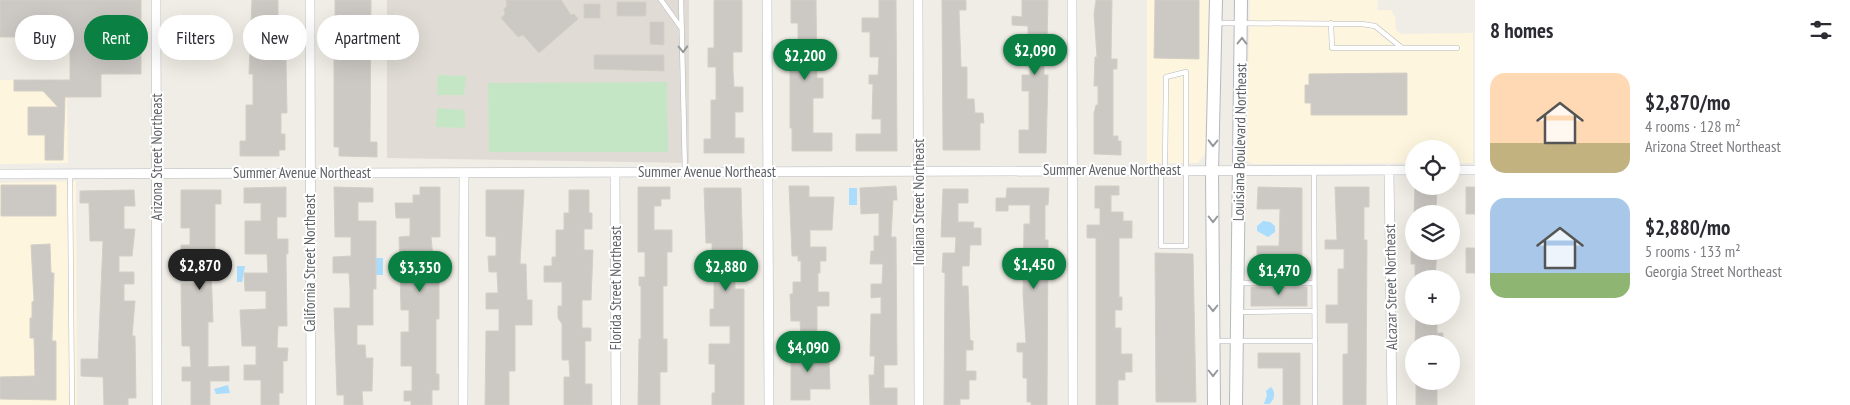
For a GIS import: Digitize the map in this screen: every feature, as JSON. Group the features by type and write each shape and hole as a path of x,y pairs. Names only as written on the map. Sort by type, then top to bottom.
{"main road":[{"name":"Louisiana Boulevard Northeast","path":"1214,405 1212,171 1216,0"},
{"name":"Louisiana Boulevard Northeast","path":"1236,405 1242,0"}],"street":[{"name":"Arizona Street Northeast","path":"156,0 158,405"},
{"name":"California Street Northeast","path":"310,0 311,405"},
{"path":"766,0 769,405"},
{"name":"Indiana Street Northeast","path":"918,0 919,405"},
{"path":"1072,0 1073,405"},
{"name":"Alcazar Street Northeast","path":"1389,170 1392,405"},
{"name":"Summer Avenue Northeast","path":"0,174 1405,170"},
{"path":"1460,170 1475,170"},
{"name":"Florida Street Northeast","path":"615,172 616,405"},
{"path":"463,405 464,174"}],"lane":[{"path":"660,0 683,30"},
{"path":"681,0 685,172"},
{"path":"1215,23 1331,23 1375,26 1402,48"},
{"path":"1331,23 1332,48 1456,48"},
{"path":"1186,72 1186,246 1161,246 1163,170 1166,77 1186,72"},
{"path":"1314,170 1315,405"},
{"path":"70,173 72,405"},
{"path":"1237,283 1314,282"},
{"path":"1237,312 1314,311"},
{"path":"1213,341 1315,341"}],"shaded area":[{"path":"387,0 689,0 689,163 387,158 387,60 419,60 419,15 387,15"},
{"path":"1147,0 1209,0 1205,154 1198,163 1147,163"},
{"path":"1250,0 1378,0 1377,10 1391,10 1395,17 1396,30 1401,34 1473,33 1473,163 1460,163 1460,140 1405,140 1405,163 1254,164 1246,161"},
{"path":"0,80 63,80 67,95 68,163 0,164"},
{"path":"76,181 77,405 0,405 0,183"}],"green space":[{"path":"438,75 466,76 464,95 437,95"},
{"path":"667,82 668,152 489,152 488,83"},
{"path":"437,108 465,110 465,128 436,127"}],"water":[{"path":"849,188 857,188 857,205 849,205"},
{"path":"1263,221 1270,222 1275,226 1275,232 1268,237 1257,231 1257,226"},
{"path":"376,258 383,258 383,275 376,275"},
{"path":"237,266 245,266 242,282 237,282"},
{"path":"228,385 230,393 216,394 214,389"},
{"path":"1271,387 1274,391 1274,398 1269,404 1264,404 1267,395 1266,391"}],"building":[{"path":"0,0 141,0 141,15 84,15 84,60 141,60 141,74 101,74 101,97 65,97 63,160 45,160 45,135 28,135 28,107 58,107 43,91 14,91 14,80 70,80 70,60 74,60 74,15 15,15 15,37 0,37"},
{"path":"252,0 278,0 278,15 251,15"},
{"path":"335,0 371,0 371,15 335,15"},
{"path":"506,0 561,0 571,15 574,14 578,19 539,53 523,35 518,37 501,18 505,14"},
{"path":"714,0 742,0 742,52 733,52 733,70 734,87 743,87 743,112 735,112 735,138 744,138 744,153 704,153 704,139 711,139 711,100 716,100 716,67 708,67 708,48 714,48"},
{"path":"791,0 816,0 817,78 823,78 823,98 813,98 813,133 832,133 832,151 792,151 792,128 790,128 791,41 798,41 798,23 791,23"},
{"path":"879,0 896,0 897,151 856,151 856,134 881,134 881,119 872,119 873,84 869,84 869,75 878,75 879,57 870,57 870,32 862,32 862,18 879,18"},
{"path":"942,0 966,0 966,10 959,10 961,67 967,67 967,99 974,99 975,113 983,113 984,123 980,123 980,150 943,150"},
{"path":"1022,0 1048,0 1047,42 1044,42 1044,75 1048,75 1046,153 1019,153 1019,130 1029,130 1029,91 1022,91 1022,75 1030,75 1030,42 1028,42 1028,26 1012,25 1012,16 1022,17"},
{"path":"1096,0 1112,0 1111,59 1117,59 1117,69 1113,69 1113,136 1118,136 1118,141 1121,141 1121,155 1094,154 1094,113 1096,105 1098,105 1098,86 1094,86 1095,57 1097,57 1094,14"},
{"path":"1155,0 1199,0 1199,59 1154,58"},
{"path":"617,2 646,2 646,16 617,16"},
{"path":"584,4 600,4 600,18 584,18"},
{"path":"650,22 664,22 664,45 650,44"},
{"path":"594,55 664,55 664,71 594,69"},
{"path":"250,60 286,60 287,113 281,113 281,134 285,134 285,150 279,150 279,156 240,156 240,141 246,141 246,105 253,105 253,74 249,74"},
{"path":"334,60 371,60 370,142 377,142 377,157 339,156 339,147 334,147"},
{"path":"1407,73 1407,115 1311,115 1311,103 1305,103 1305,85 1309,85 1309,74"},
{"path":"1,185 56,185 56,216 1,216"},
{"path":"789,186 809,186 809,197 834,197 832,230 810,230 810,247 826,247 826,261 820,261 818,292 829,292 829,306 817,306 817,339 801,339 800,321 791,321 790,294 793,294 793,282 801,282 801,261 798,261 798,256 792,256"},
{"path":"896,186 897,200 893,200 891,237 896,237 897,365 884,365 884,388 897,388 897,405 870,405 869,375 874,375 875,356 870,356 871,314 881,314 881,297 871,298 871,284 882,284 883,264 870,264 871,251 874,251 874,236 879,236 879,213 861,214 860,188"},
{"path":"1095,186 1119,186 1119,195 1111,195 1111,212 1123,212 1123,221 1132,221 1132,238 1119,238 1119,297 1122,297 1122,310 1115,310 1115,328 1121,328 1121,354 1132,354 1132,372 1125,372 1125,380 1118,380 1118,405 1096,405 1096,238 1087,238 1087,225 1100,225 1100,208 1095,208"},
{"path":"286,187 286,217 277,217 277,239 288,239 288,254 286,254 287,326 278,326 277,348 288,348 287,361 283,361 283,393 279,393 279,405 261,405 261,380 244,380 244,365 256,365 256,346 242,346 240,310 266,309 266,291 245,291 244,273 268,273 267,254 245,254 245,221 261,221 261,203 244,203 244,188"},
{"path":"334,187 373,188 373,202 358,202 358,221 376,221 376,289 373,289 373,325 357,325 357,345 365,345 366,358 373,358 372,391 362,391 363,405 344,405 344,395 337,395 334,308 350,308 350,290 349,273 333,273 333,257 351,256 351,237 335,237"},
{"path":"420,187 440,187 440,237 431,237 434,267 439,267 439,319 436,319 436,374 439,374 439,390 432,390 432,405 411,405 411,401 404,401 404,391 412,391 412,366 401,366 401,332 409,332 409,310 401,310 399,237 410,236 410,218 396,218 395,203 413,203 413,195 420,195"},
{"path":"638,187 670,187 670,199 661,199 661,206 654,206 654,230 672,230 672,252 667,252 667,286 663,286 663,339 667,339 667,372 660,372 660,405 638,405 639,339 641,339 641,286 639,286 639,277 645,277 645,252 638,252"},
{"path":"1258,187 1302,188 1302,268 1257,268 1257,246 1279,246 1280,209 1257,209"},
{"path":"1335,187 1369,187 1369,207 1364,207 1364,240 1367,240 1366,405 1343,405 1343,354 1348,354 1348,323 1326,323 1326,305 1338,305 1338,269 1344,269 1344,249 1325,249 1325,240 1337,240"},
{"path":"1466,187 1475,187 1475,214 1466,214"},
{"path":"704,188 741,188 743,261 729,261 730,280 735,280 735,289 744,289 744,405 712,405 712,393 715,393 715,364 709,364 709,344 730,344 730,326 710,326 710,309 714,309 714,276 705,276 705,267 712,267 712,243 706,243"},
{"path":"1007,188 1049,188 1048,205 1045,205 1045,240 1048,240 1047,405 1031,405 1031,402 1027,402 1027,378 1023,378 1023,352 1017,352 1017,343 1026,343 1023,294 1024,224 1030,224 1030,205 1008,205 1008,211 996,211 996,198 1006,198"},
{"path":"943,189 968,189 968,203 958,203 958,222 974,222 973,228 981,228 981,245 970,245 969,266 962,266 962,286 968,286 970,340 973,341 973,350 966,350 966,371 976,371 976,380 969,380 969,399 960,399 960,405 944,405 945,273 942,272 943,253 955,253 956,237 941,237"},
{"path":"134,190 135,206 124,206 124,229 135,229 132,256 119,256 119,272 134,272 134,284 124,284 124,301 135,301 132,336 135,336 136,398 128,398 128,405 104,405 103,377 81,376 81,359 98,359 103,241 90,241 89,203 80,203 80,191"},
{"path":"181,190 221,190 221,204 215,204 215,253 219,253 219,268 211,268 213,322 208,322 208,367 229,366 229,381 210,381 210,405 191,405 191,381 182,381 182,367 191,367 190,346 182,346 181,284 197,284 197,260 181,260 181,245 190,245 190,228 181,228"},
{"path":"486,190 524,190 520,264 526,264 527,300 532,300 532,325 515,325 515,371 509,371 509,405 485,405 486,331 499,331 499,309 486,309 486,293 498,293 497,272 489,272 488,256 496,256 496,237 486,236"},
{"path":"569,190 589,190 589,213 592,213 592,229 584,229 584,250 593,250 591,300 582,300 582,328 591,328 591,341 585,341 585,384 592,384 592,405 564,405 564,377 570,377 569,360 562,360 562,324 558,318 558,306 562,306 562,282 544,282 544,266 552,266 552,257 556,257 556,230 564,230 564,213 569,213"},
{"path":"1415,195 1437,195 1436,205 1414,205"},
{"path":"50,244 51,273 54,273 52,341 56,341 56,400 0,399 0,377 35,376 34,338 30,338 30,318 32,318 32,302 34,301 31,245"},
{"path":"1466,248 1475,248 1475,273 1466,273"},
{"path":"1155,253 1193,254 1196,402 1156,402"},
{"path":"1411,260 1436,260 1436,270 1415,270 1415,264 1411,264"},
{"path":"1251,287 1307,287 1307,306 1251,306"},
{"path":"1416,325 1437,325 1437,333 1443,333 1443,335 1415,335"},
{"path":"791,347 808,347 808,356 829,356 830,389 810,389 810,400 791,400"},
{"path":"1258,353 1300,353 1300,405 1283,405 1283,368 1258,368"},
{"path":"1416,390 1437,390 1437,405 1416,405"}]}
